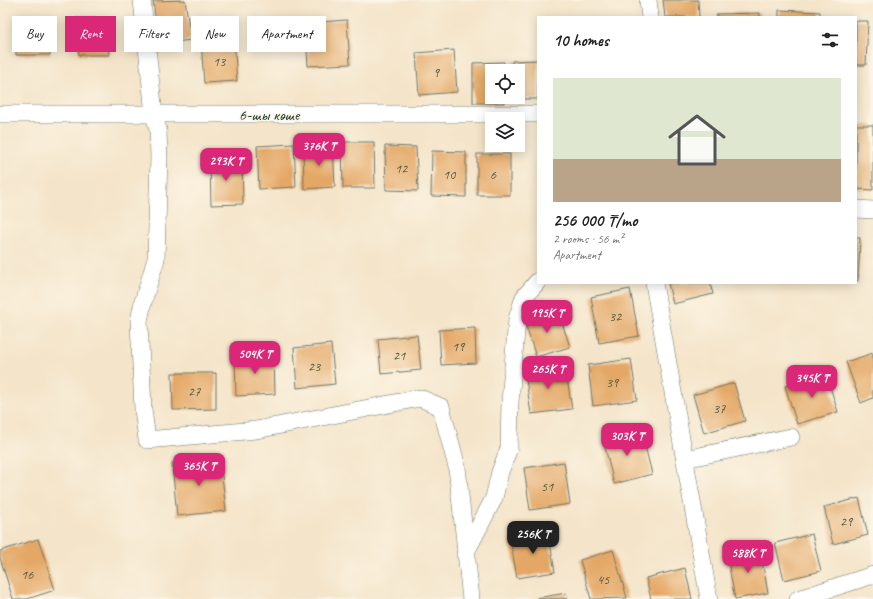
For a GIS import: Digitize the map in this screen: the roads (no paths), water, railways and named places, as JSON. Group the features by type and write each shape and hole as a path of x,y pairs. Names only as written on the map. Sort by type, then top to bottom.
{"street":[{"path":"142,0 154,114 158,130 159,157 156,259 139,321 143,409 147,440 256,430 420,398 441,407 457,467 470,599"},
{"path":"648,0 650,16"},
{"name":"6-шы көше","path":"0,114 537,114"},
{"path":"857,209 873,210"},
{"path":"465,554 494,498 500,472 509,448 510,402 517,319 524,297 537,282"},
{"path":"654,284 709,599"},
{"path":"685,459 791,437"},
{"path":"798,599 873,575"}]}
